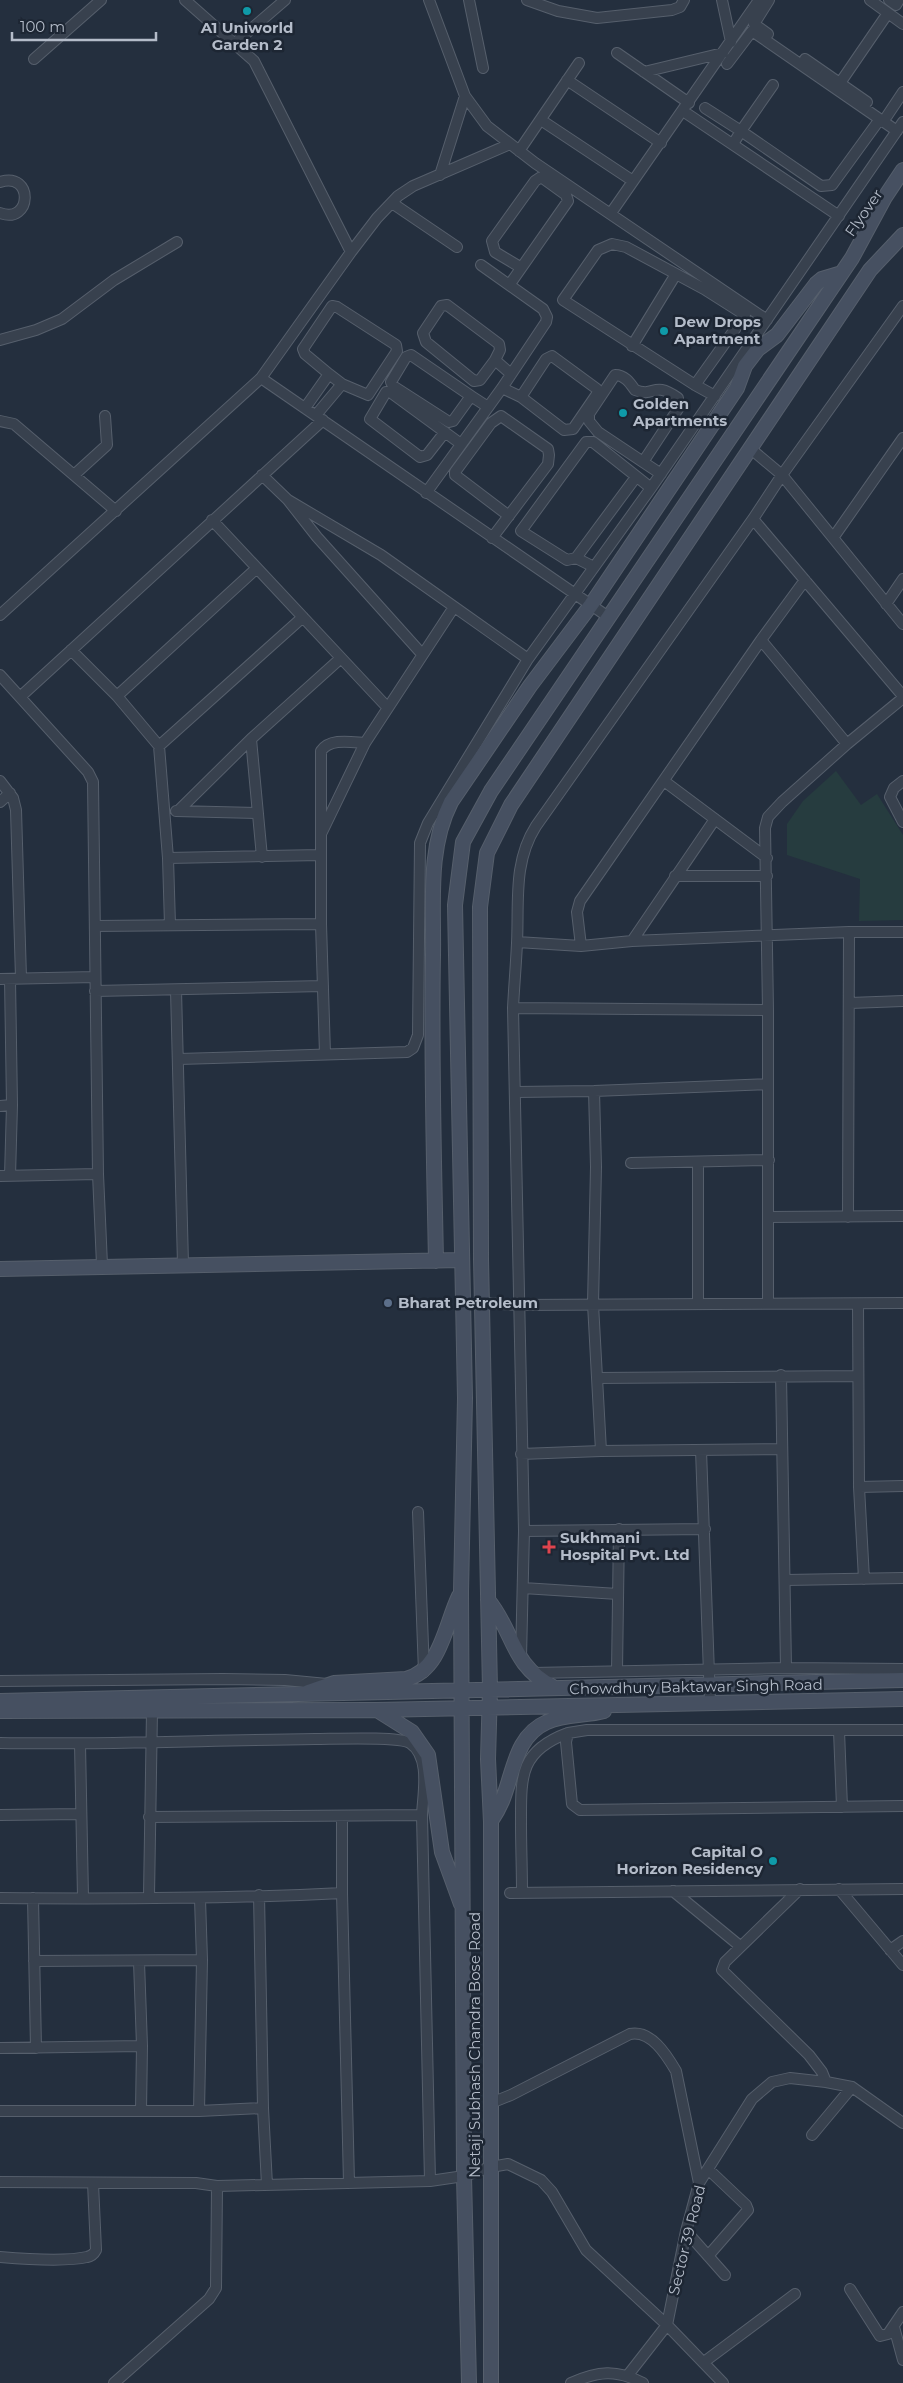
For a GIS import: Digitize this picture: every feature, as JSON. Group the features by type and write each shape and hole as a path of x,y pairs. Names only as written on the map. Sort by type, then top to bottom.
{"main road":[{"path":"852,258 885,197 903,170"},
{"name":"Flyover","path":"852,258 903,186"},
{"path":"870,270 903,222"},
{"path":"870,270 903,235"},
{"name":"Netaji Subhash Chandra Bose Road","path":"469,2383 464,2176 461,1592 465,1398 454,905 463,842 491,791 607,616 852,258"},
{"name":"Netaji Subhash Chandra Bose Road","path":"491,2383 491,1822 488,1759 490,1689 484,1398 480,907 487,853 510,805 870,270"},
{"path":"436,1261 432,1029 435,849 439,832 451,802 530,686 591,605 737,388 755,346 777,335 820,280 842,273"},
{"path":"458,1082 481,1082"},
{"path":"0,1268 461,1260"},
{"path":"464,1372 484,1372"},
{"path":"465,1398 484,1398"},
{"path":"300,1695 327,1684 406,1679 424,1672 441,1644 449,1619 461,1592"},
{"path":"488,1600 498,1612 521,1661 531,1673 554,1687"},
{"name":"Chowdhury Baktawar Singh Road","path":"0,1700 462,1690 554,1687 709,1677 903,1680"},
{"name":"Chowdhury Baktawar Singh Road","path":"0,1711 376,1710 903,1699"},
{"path":"491,1822 502,1800 516,1756 532,1731 546,1722 558,1718 591,1714 607,1710 616,1705"},
{"path":"376,1710 412,1732 428,1755 442,1852 457,1897 464,1909"}],"street":[{"path":"34,58 101,0"},
{"path":"185,0 248,54 261,73 352,252"},
{"path":"235,43 285,0"},
{"path":"429,0 465,96 487,126 519,151 767,320"},
{"path":"469,0 483,68"},
{"path":"527,0 558,11 597,18 672,10 680,7 684,0"},
{"path":"722,0 731,42"},
{"path":"611,213 759,0"},
{"path":"769,0 754,24 840,83 884,118"},
{"path":"870,0 903,24"},
{"path":"889,0 896,5 899,0"},
{"path":"840,83 888,13"},
{"path":"179,1059 407,1052 414,1048 418,1035 420,842 428,823 528,659 574,593 652,488 715,396 755,346 767,320 900,126 884,118 752,31 727,64"},
{"path":"617,53 644,72 733,144 839,216"},
{"path":"644,72 723,53"},
{"path":"519,151 579,63"},
{"path":"567,80 661,143"},
{"path":"733,144 773,85"},
{"path":"706,108 821,186 828,187 832,185 903,92"},
{"path":"440,175 465,96"},
{"path":"541,120 633,181"},
{"path":"0,614 261,378 377,218 398,196 413,186 510,144"},
{"path":"510,284 520,267 568,201 566,195 542,177 535,181 492,241 495,252 520,267"},
{"path":"0,182 10,180 16,183 22,187 25,197 19,211 10,215 0,213"},
{"path":"392,203 457,247"},
{"path":"0,340 36,330 62,319 114,280 177,242"},
{"path":"695,385 745,315 626,247 612,244 598,250 563,300 632,346 695,385 715,396"},
{"path":"426,493 502,388 547,317 543,309 481,265"},
{"path":"632,346 676,274"},
{"path":"447,305 499,344 500,350 495,360 480,380 474,381 426,342 423,333 441,306 447,305"},
{"path":"332,306 396,345 397,351 368,396 342,384 329,374 305,354 303,349 332,306"},
{"path":"521,1661 524,1531 513,1008 518,876 522,855 529,838 782,475 899,319 903,306"},
{"path":"471,396 452,421 448,422 393,386 391,382 406,357 411,355 488,407"},
{"path":"502,388 521,397 564,430 568,431 573,429 597,394 597,389 552,356 546,360 521,397"},
{"path":"495,360 511,374"},
{"path":"305,408 329,374"},
{"path":"643,462 678,409 678,398 666,390 658,388 648,392 635,390 626,379 620,375 615,375 589,414 589,421 598,432 643,462 661,474"},
{"path":"261,378 607,616"},
{"path":"20,697 262,475 320,418 342,384"},
{"path":"445,432 427,455 420,457 370,419 388,391 445,432 461,444"},
{"path":"74,476 107,445 105,416"},
{"path":"492,538 509,516 548,464 549,456 548,450 501,416 491,423 455,472 455,475 509,516"},
{"path":"0,421 14,424 116,510"},
{"path":"832,538 903,438"},
{"path":"636,477 576,558 567,560 523,534 522,529 586,442 592,442 652,488"},
{"path":"751,449 782,475 903,624"},
{"path":"262,475 288,500 317,537 421,654"},
{"path":"288,500 381,555 528,659"},
{"path":"753,519 903,697 782,802 768,817 765,828 767,858 769,1160 768,1303"},
{"path":"212,520 387,707"},
{"path":"576,558 594,568"},
{"path":"117,696 257,568"},
{"path":"886,604 903,579"},
{"path":"581,946 577,912 580,901 761,640 805,580"},
{"path":"321,834 365,742 421,654 454,607"},
{"path":"159,746 302,617"},
{"path":"761,640 847,744"},
{"path":"71,650 117,696 159,746 168,858 170,926"},
{"path":"178,811 251,739 341,658"},
{"path":"0,676 91,776 98,1174 102,1265"},
{"path":"251,739 262,857"},
{"path":"325,1054 320,855 321,752 331,742 365,742"},
{"path":"0,781 10,793 16,810 21,978"},
{"path":"664,781 767,858"},
{"path":"903,781 894,788 890,797 903,822"},
{"path":"0,802 10,793"},
{"path":"164,812 258,813"},
{"path":"632,941 715,820"},
{"path":"168,858 320,855"},
{"path":"676,876 767,876"},
{"path":"95,926 321,924"},
{"path":"517,942 581,946 632,941 849,932 903,932"},
{"path":"848,1217 849,932"},
{"path":"95,977 5,979 12,1106 5,1176 98,1174"},
{"path":"95,991 323,986"},
{"path":"176,990 183,1264"},
{"path":"850,1003 903,1001"},
{"path":"513,1008 768,1010"},
{"path":"516,1092 768,1084"},
{"path":"594,1091 596,1167 594,1304 601,1451"},
{"path":"0,1106 12,1106"},
{"path":"631,1163 769,1160"},
{"path":"698,1163 698,1303"},
{"path":"769,1217 903,1216"},
{"path":"483,1303 520,1305 903,1303"},
{"path":"858,1304 859,1487 864,1579"},
{"path":"597,1378 781,1375 858,1376"},
{"path":"781,1375 781,1449 786,1580 786,1668"},
{"path":"521,1454 781,1449"},
{"path":"701,1450 710,1702"},
{"path":"859,1487 903,1486"},
{"path":"418,1512 424,1672"},
{"path":"617,1671 619,1529"},
{"path":"524,1531 705,1529"},
{"path":"786,1580 903,1578"},
{"path":"523,1588 618,1594"},
{"path":"531,1673 617,1671 709,1677 786,1668 903,1669"},
{"path":"0,1681 259,1679 327,1684"},
{"path":"149,1896 150,1740 152,1711"},
{"path":"522,1893 521,1780 529,1760 542,1745 568,1733 586,1730 903,1730"},
{"path":"839,1730 842,1807"},
{"path":"568,1733 566,1742 572,1804 580,1810 903,1806"},
{"path":"0,1743 80,1744 150,1740 345,1739 404,1741 419,1752 423,1766 422,1815 430,2181"},
{"path":"80,1744 83,1897"},
{"path":"502,1800 521,1800"},
{"path":"0,1815 81,1814"},
{"path":"149,1817 422,1815"},
{"path":"342,1816 349,2183"},
{"path":"800,1889 740,1946 725,1962 722,1970 809,2055 817,2064 826,2082"},
{"path":"840,1889 903,1966"},
{"path":"510,1893 903,1889"},
{"path":"672,1891 740,1946"},
{"path":"0,1898 149,1896 200,1899 259,1895 342,1893"},
{"path":"259,1895 263,2108 267,2185"},
{"path":"33,1898 36,2048"},
{"path":"199,2111 202,1960 200,1899"},
{"path":"890,1950 903,1941"},
{"path":"34,1960 139,1962 202,1960"},
{"path":"139,1962 142,2046 140,2110"},
{"path":"491,2103 511,2096 630,2034 640,2032 647,2035 670,2061 676,2071 699,2183"},
{"path":"0,2048 142,2046"},
{"name":"Sector 39 Road","path":"667,2324 686,2231 699,2183 752,2099 772,2082 790,2078 826,2082 852,2087 903,2123"},
{"path":"812,2135 852,2087"},
{"path":"0,2111 199,2111 263,2108"},
{"path":"0,2182 196,2183 217,2186 430,2181 464,2176 491,2167 508,2164 545,2183 586,2250 667,2324 723,2383"},
{"path":"708,2169 746,2205 748,2210 708,2256"},
{"path":"0,2257 70,2258 88,2257 94,2254 96,2250 93,2183"},
{"path":"114,2383 209,2299 216,2288 217,2186"},
{"path":"686,2231 725,2275"},
{"path":"850,2288 877,2334 884,2337 894,2327 903,2312"},
{"path":"704,2362 795,2294"},
{"path":"628,2375 667,2324"},
{"path":"894,2327 903,2360"},
{"path":"571,2383 604,2372 628,2375 643,2383"}],"green space":[{"path":"836,771 861,805 877,794 903,835 903,920 859,921 860,879 787,855 787,824 803,801"}],"place":[{"name":"A1 Uniworld Garden 2","path":"247,11"},
{"name":"Dew Drops Apartment","path":"664,331"},
{"name":"Golden Apartments","path":"623,413"},
{"name":"Bharat Petroleum","path":"388,1303"},
{"name":"Sukhmani Hospital Pvt. Ltd","path":"549,1547"},
{"name":"Capital O Horizon Residency","path":"773,1861"}]}
